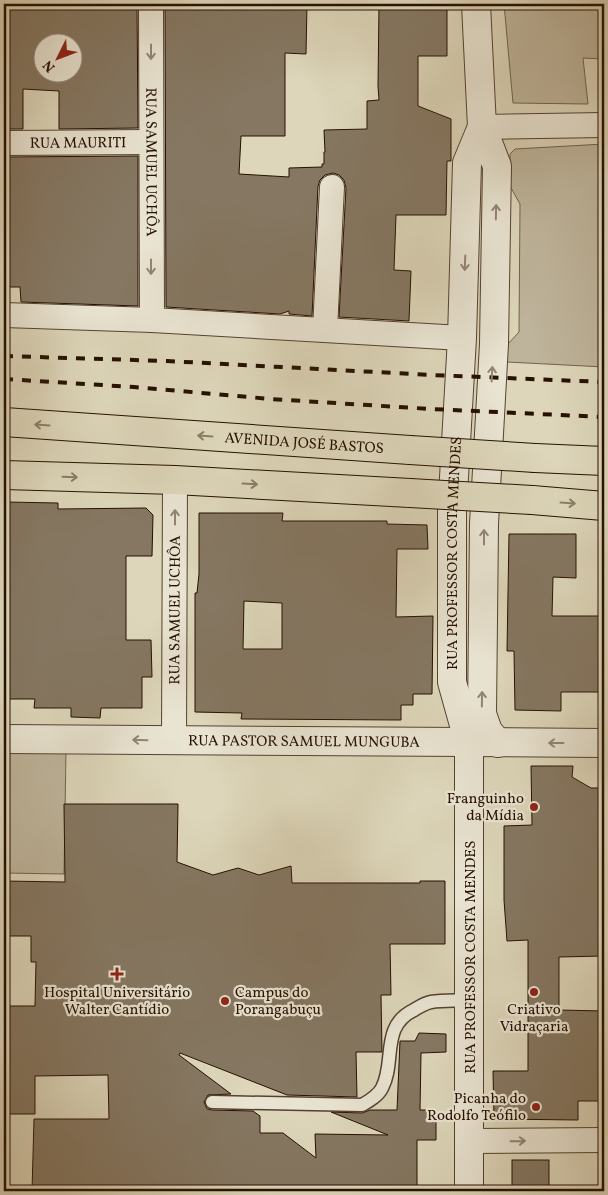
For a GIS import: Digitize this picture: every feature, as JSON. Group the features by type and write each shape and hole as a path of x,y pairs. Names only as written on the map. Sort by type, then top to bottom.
{"main road":[{"name":"AVENIDA JOSÉ BASTOS","path":"4,422 410,450 604,461"},
{"path":"4,475 175,480 532,500 604,506"}],"street":[{"name":"RUA SAMUEL UCHÔA","path":"150,4 152,320"},
{"name":"RUA PROFESSOR COSTA MENDES","path":"476,4 482,127 497,166 494,344 484,524 482,714 488,731 498,743"},
{"path":"482,127 604,125"},
{"name":"RUA PROFESSOR COSTA MENDES","path":"469,1191 469,743 452,682 452,512 462,338 467,162 482,127"},
{"name":"RUA MAURITI","path":"4,143 151,142"},
{"path":"325,330 332,187"},
{"path":"4,315 152,320 462,338"},
{"name":"RUA SAMUEL UCHÔA","path":"174,741 175,480"},
{"name":"RUA PASTOR SAMUEL MUNGUBA","path":"4,739 604,743"},
{"path":"470,1141 604,1140"}],"lane":[{"path":"212,1102 362,1105 382,1088 387,1072 390,1040 393,1030 408,1012 430,1002 470,1000"}],"shaded area":[{"path":"504,4 604,4 604,59 583,58 588,104 513,103"},
{"path":"604,144 604,367 507,362 507,345 519,332 520,204 510,186 510,154 515,149"},
{"path":"4,749 66,751 64,874 4,873"}],"building":[{"path":"4,4 72,4 72,7 137,4 138,128 59,129 59,91 23,89 23,129 4,129"},
{"path":"165,4 307,4 306,54 285,53 285,136 241,136 239,174 289,177 289,168 322,167 325,152 324,130 367,129 367,101 379,100 379,4 447,4 447,56 418,56 418,106 451,119 451,161 447,161 446,215 396,215 394,270 411,271 409,321 339,317 346,188 344,180 339,175 333,173 325,175 320,180 318,186 312,316 289,314 289,311 280,314 166,307"},
{"path":"138,156 138,306 21,302 20,287 4,287 5,157"},
{"path":"6,502 58,503 58,509 146,508 153,515 152,556 126,556 126,640 151,640 152,677 142,677 142,708 101,708 100,718 71,717 71,708 34,708 35,699 4,699 6,551 4,551 4,504"},
{"path":"199,513 283,513 282,521 387,521 387,524 427,525 428,549 397,549 396,617 433,616 432,694 413,694 413,705 401,705 401,720 241,719 242,713 195,712 195,593 197,593 199,574","holes":["244,601 282,603 282,649 243,649"]},
{"path":"509,534 576,534 576,578 553,577 552,616 604,616 604,692 561,692 561,711 515,710 514,651 507,651"},
{"path":"531,766 573,766 572,777 591,788 604,788 604,956 559,957 559,1010 604,1011 604,1101 578,1101 578,1120 494,1119 493,1071 528,1071 528,940 507,941 504,900 504,826 532,825"},
{"name":"Campus do Porangabuçu","path":"64,804 178,804 177,862 213,875 238,868 259,875 291,866 292,883 420,883 420,881 445,881 445,944 390,944 391,995 381,995 382,1052 356,1052 357,1097 287,1095 180,1053 179,1055 231,1094 208,1095 204,1102 207,1109 253,1111 260,1116 260,1133 283,1133 316,1158 315,1134 388,1135 331,1112 362,1113 370,1110 397,1110 400,1041 415,1041 419,1033 446,1034 446,1052 421,1053 420,1110 436,1110 436,1140 417,1140 417,1191 32,1191 34,1119 109,1119 108,1075 35,1076 35,1114 6,1114 6,1096 4,1096 4,1006 35,1006 36,962 31,962 31,936 4,936 4,881 65,882"},
{"path":"512,1160 549,1160 549,1191 512,1191"}],"railway":[{"path":"4,356 167,361 604,382"},
{"path":"4,379 134,387 271,399 604,417"}],"place":[{"name":"Franguinho da Mídia","path":"534,807"},
{"name":"Hospital Universitário Walter Cantídio","path":"117,974"},
{"name":"Criativo Vidraçaria","path":"534,992"},
{"name":"Campus do Porangabuçu","path":"225,1001"},
{"name":"Picanha do Rodolfo Teófilo","path":"536,1107"}]}
